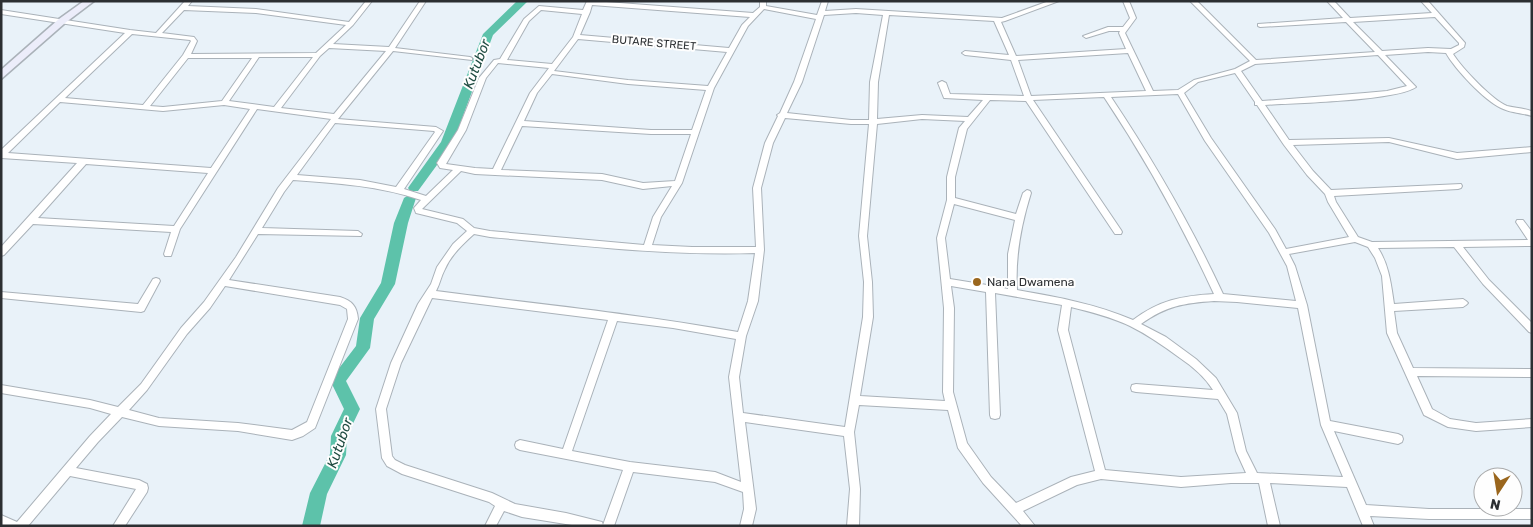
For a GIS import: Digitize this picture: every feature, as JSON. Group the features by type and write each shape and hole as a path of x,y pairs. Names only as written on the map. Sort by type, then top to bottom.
{"street":[{"path":"1,76 62,21 90,1"},
{"path":"158,34 189,1"},
{"path":"276,109 318,55 330,46 351,24 369,1"},
{"path":"21,526 144,387 223,282 291,177 391,49 423,1"},
{"path":"746,526 750,509 734,377 741,336 752,301 760,250 757,188 769,143 781,114 798,82 825,1"},
{"path":"648,248 657,217 678,183 710,88 745,25 763,4 819,15 886,13 997,20 1010,19 1056,1"},
{"path":"1086,36 1108,29 1122,29 1133,18 1126,1"},
{"path":"1193,1 1254,62"},
{"path":"1258,102 1410,89 1412,87 1330,1"},
{"path":"942,83 944,94 947,96 988,98 1180,92 1196,80 1237,70 1254,62 1428,50 1450,51 1460,48 1462,43 1424,1"},
{"path":"496,172 534,93 576,37 590,2 654,4 755,15"},
{"path":"183,8 256,11 351,24"},
{"path":"586,12 539,8 526,20 497,61 482,78 469,106 463,128 441,163 443,166 459,169 602,177 643,186 678,183"},
{"path":"1,12 130,32 192,38 194,41 186,56 144,108"},
{"path":"856,524 855,489 849,432 868,317 868,282 863,236 873,122 874,82 886,13"},
{"path":"1260,25 1438,15"},
{"path":"997,20 1014,58 1028,98 1118,232"},
{"path":"1122,29 1129,50 1150,92"},
{"path":"1,155 130,32"},
{"name":"BUTARE STREET","path":"576,37 732,50"},
{"path":"330,46 391,49 470,59"},
{"path":"965,53 1014,58 1129,50"},
{"path":"1450,51 1451,57 1460,68 1500,104 1532,114"},
{"path":"224,102 257,55"},
{"path":"186,56 318,55"},
{"path":"497,61 628,82 710,88"},
{"path":"1237,70 1287,143 1310,173 1329,193 1332,202 1355,239"},
{"path":"1180,92 1208,139 1285,252 1302,305 1326,425 1364,510 1369,526"},
{"path":"1106,94 1150,161 1175,205 1196,244 1220,298"},
{"path":"988,98 963,128 951,177 951,200 941,238 950,316 947,375 950,406 962,445 987,480 1030,526"},
{"path":"58,100 144,108 176,108 224,102 335,119 436,129 439,131 398,191"},
{"path":"168,254 176,229 255,107"},
{"path":"781,114 873,122 922,117 969,119"},
{"path":"519,123 651,132 695,132"},
{"path":"1287,143 1389,140 1457,156 1532,149"},
{"path":"1,155 212,171"},
{"path":"1,253 84,162"},
{"path":"459,169 418,208 419,211 460,221 472,231 648,248 722,251 760,250"},
{"path":"291,177 354,181 427,199"},
{"path":"1329,193 1458,186"},
{"path":"1013,292 1010,268 1019,218 1028,193"},
{"path":"951,200 1019,218"},
{"path":"31,221 176,229"},
{"path":"1520,222 1532,239"},
{"path":"256,231 358,234"},
{"path":"472,231 450,253 441,267 435,285 396,363 383,398 381,423 387,458 391,463 402,469 492,498 501,505 528,514 557,516 598,526"},
{"path":"1285,252 1355,239 1371,245 1532,244"},
{"path":"1456,244 1486,282 1532,329"},
{"path":"1371,245 1379,257 1386,276 1392,334 1412,372 1425,409 1433,416 1448,423 1476,427 1532,423"},
{"path":"1,295 141,308 156,281"},
{"path":"1,389 90,404 159,422 238,427 292,435 299,434 311,425 353,319 353,308 340,301 223,282"},
{"path":"946,282 1067,302 1134,324 1194,362 1213,381 1237,425 1241,451 1259,479 1274,526"},
{"path":"990,288 995,415"},
{"path":"429,294 614,316 741,336"},
{"path":"1134,324 1152,309 1182,302 1220,298 1302,305"},
{"path":"1067,302 1063,330 1101,474"},
{"path":"1389,308 1464,302"},
{"path":"566,454 614,316"},
{"path":"1412,372 1532,373"},
{"path":"1136,388 1222,395"},
{"path":"854,400 950,406"},
{"path":"740,417 849,432"},
{"path":"1326,425 1398,440"},
{"path":"520,445 630,467 715,477 747,489"},
{"path":"608,526 630,467"},
{"path":"68,471 139,485 143,488 118,526"},
{"path":"1014,510 1075,480 1101,474 1181,482 1259,479 1350,482"},
{"path":"490,526 501,505"},
{"path":"1364,510 1429,514 1532,514"},
{"path":"1,520 13,526"}],"waterway":[{"name":"Kutubor","path":"414,188 447,143 488,34 523,1"},
{"name":"Kutubor","path":"311,526 319,493 338,455 339,436 352,409 338,380 363,348 367,318 388,284 401,223 410,198"}],"place":[{"name":"Nana Dwamena","path":"977,282"}]}
